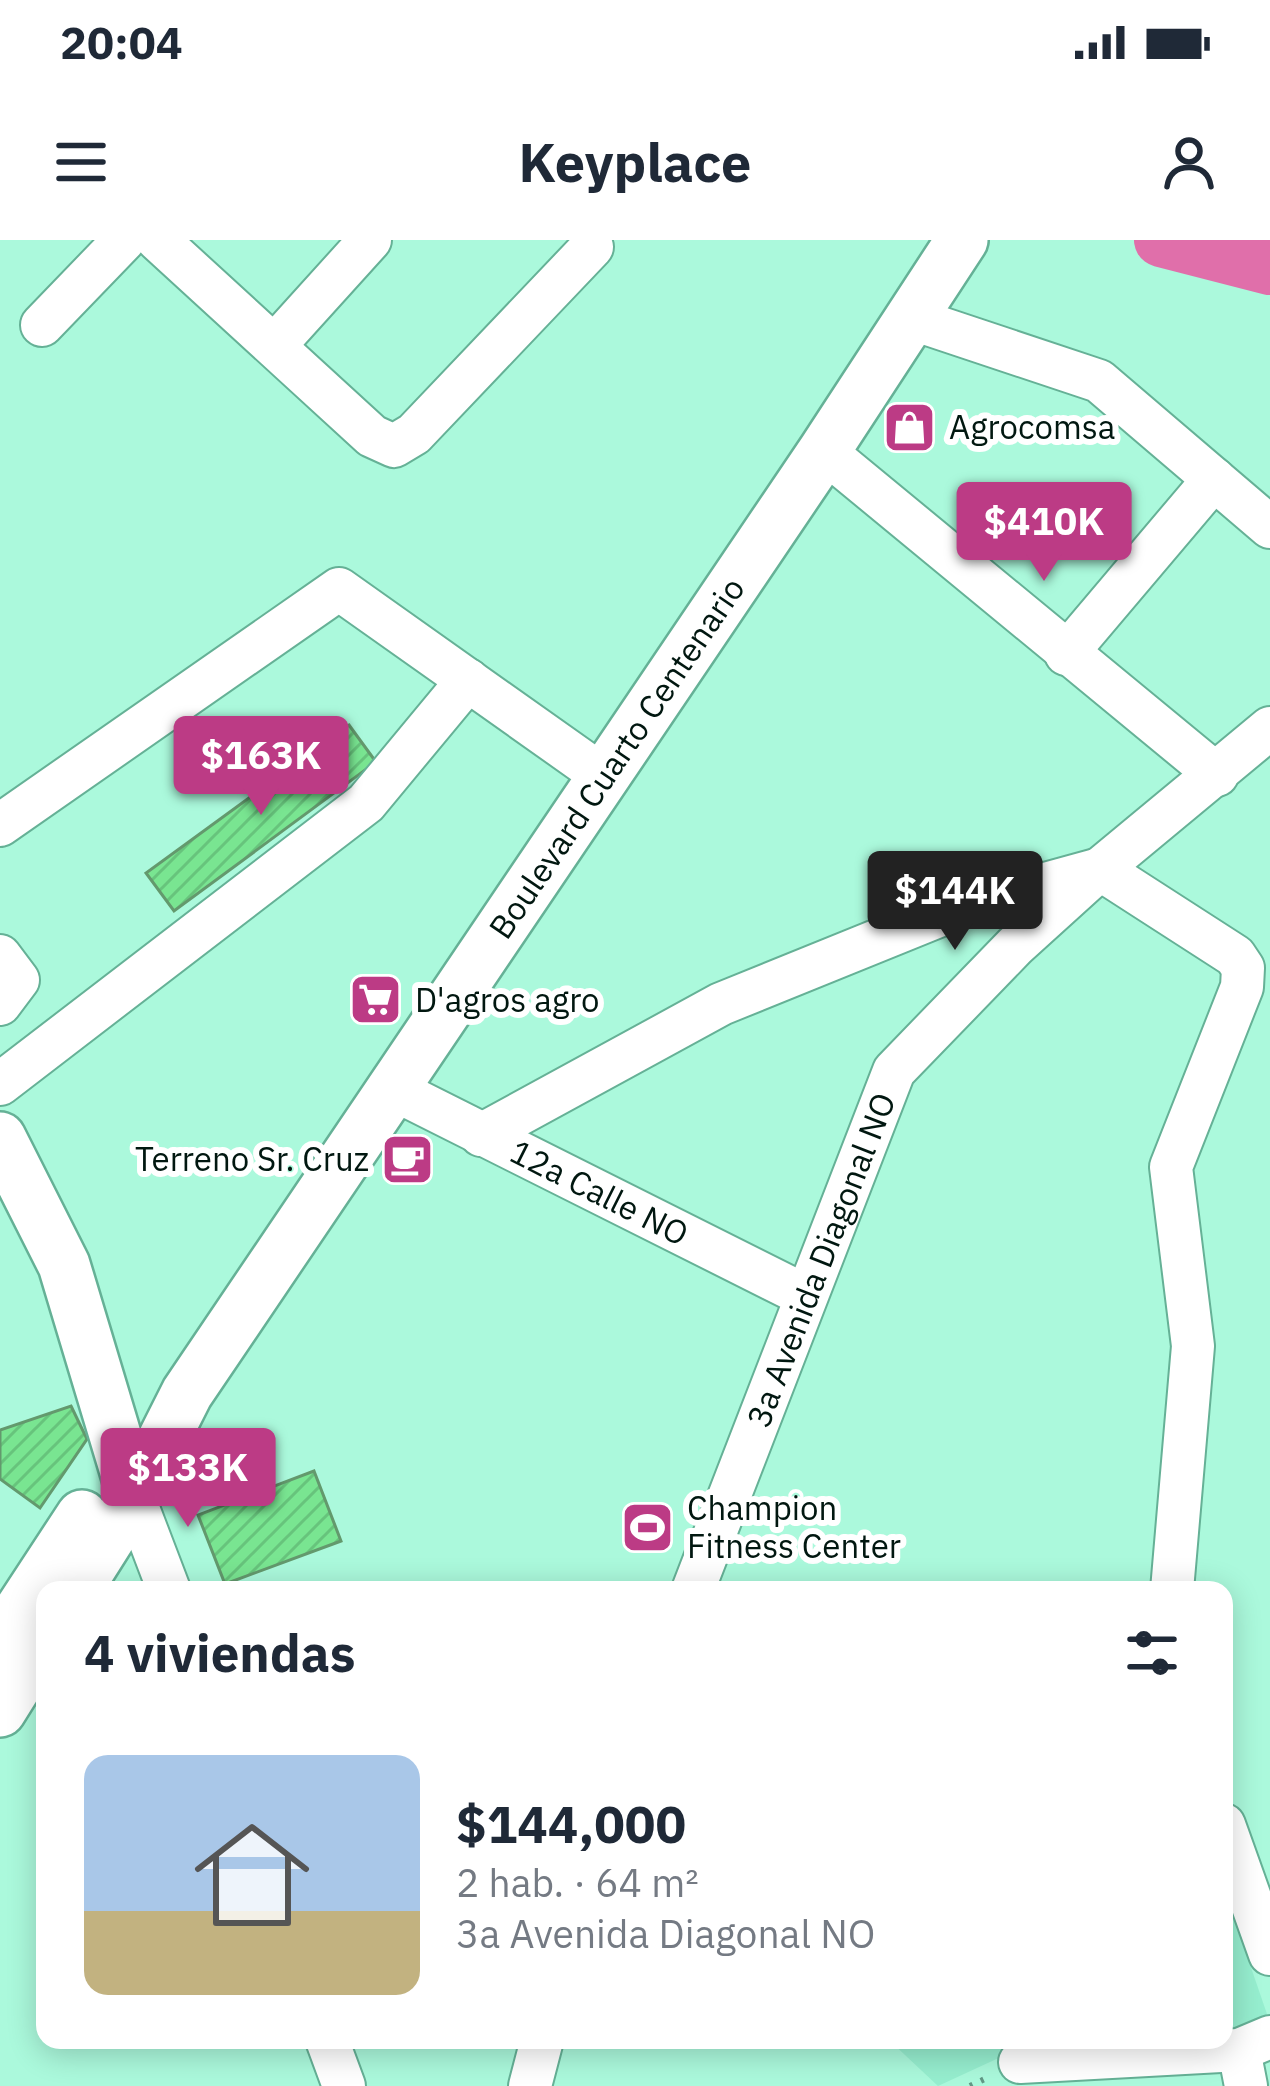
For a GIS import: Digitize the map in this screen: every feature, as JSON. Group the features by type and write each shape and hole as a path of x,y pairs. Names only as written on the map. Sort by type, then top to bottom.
{"main road":[{"name":"Boulevard Cuarto Centenario","path":"47,1581 187,1393 962,240"},
{"path":"0,1138 64,1264 129,1475"},
{"name":"Boulevard Cuarto Centenario","path":"80,1581 129,1475"},
{"name":"Boulevard Cuarto Centenario","path":"0,1641 36,1595"},
{"path":"0,1711 36,1654"}],"street":[{"path":"42,325 124,240"},
{"path":"158,240 372,436 394,446 414,434 592,247"},
{"path":"275,345 370,240"},
{"path":"916,309 1100,381 1270,527"},
{"path":"824,451 1217,775"},
{"path":"1066,654 1214,479"},
{"path":"0,825 339,589 603,776"},
{"path":"0,1084 366,802 468,680"},
{"name":"3a Avenida Diagonal NO","path":"696,1581 894,1071 1016,946 1100,869 1270,728"},
{"path":"481,1135 721,1004 958,908 1100,869 1235,956 1244,968 1242,987 1171,1167 1193,1346 1173,1581"},
{"path":"0,956 17,980 0,1004"},
{"name":"12a Calle NO","path":"393,1089 806,1297"},
{"path":"129,1475 166,1581"},
{"path":"1233,1850 1270,1954"},
{"path":"330,2049 344,2086"},
{"path":"530,2086 540,2049"},
{"path":"1020,2062 1252,2058"}],"shaded area":[{"path":"1233,1915 1267,2014 1250,2032 1233,2040"},
{"path":"899,2049 1040,2049 1016,2050 938,2086"}],"building":[{"path":"349,725 376,762 174,911 146,873"},
{"path":"71,1406 87,1439 40,1508 0,1479 0,1430"},
{"path":"314,1471 341,1541 224,1581 198,1515"}],"waterway":[{"path":"1161,240 1270,268"}],"place":[{"name":"Agrocomsa","path":"910,427"},
{"name":"D'agros agro","path":"376,1000"},
{"name":"Terreno Sr. Cruz","path":"408,1159"},
{"name":"Champion Fitness Center","path":"648,1527"}]}
